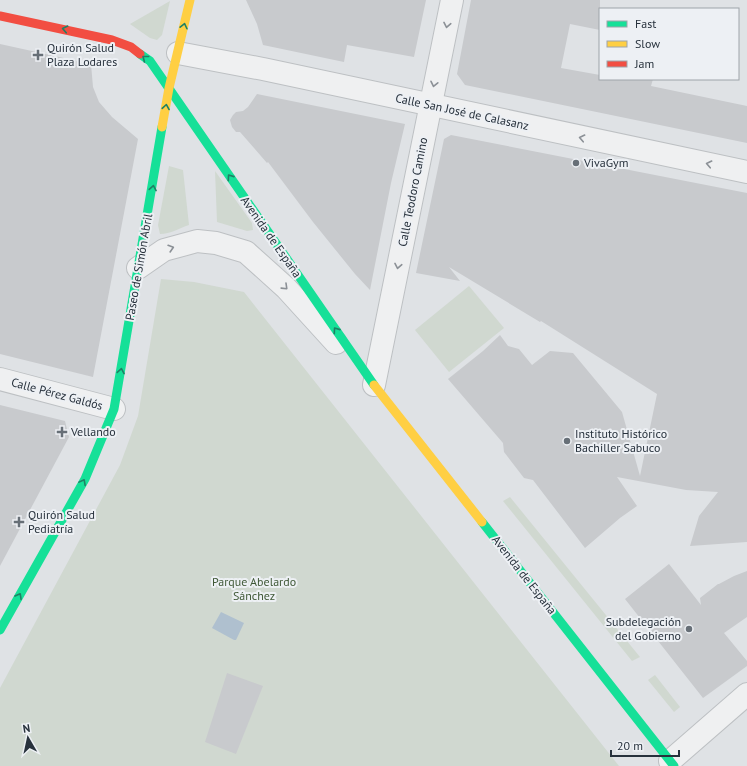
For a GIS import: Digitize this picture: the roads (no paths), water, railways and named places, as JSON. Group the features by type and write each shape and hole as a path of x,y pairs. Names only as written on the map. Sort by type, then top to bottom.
{"street":[{"name":"Paseo de Simón Abril","path":"0,630 85,479 114,409 164,125 169,88 190,0"},
{"name":"Calle Teodoro Camino","path":"374,385 452,0"},
{"name":"Avenida de España","path":"0,16 103,37 130,47 150,61 374,385 672,764"},
{"name":"Calle San José de Calasanz","path":"178,52 747,172"},
{"name":"Avenida de España","path":"138,268 164,250 197,240 216,243 246,252 286,288 374,385"},
{"name":"Calle Pérez Galdós","path":"0,379 114,409"},
{"path":"672,764 747,694"}],"water":[{"path":"221,612 244,623 236,640 212,628"}],"place":[{"name":"Quirón Salud Plaza Lodares","path":"38,55"},
{"name":"VivaGym","path":"576,163"},
{"name":"Vellando","path":"62,432"},
{"name":"Instituto Histórico Bachiller Sabuco","path":"567,441"},
{"name":"Quirón Salud Pediatría","path":"19,522"},
{"name":"Subdelegación del Gobierno","path":"689,629"}],"park label":[{"name":"Parque Abelardo Sánchez","path":"254,589"}]}
